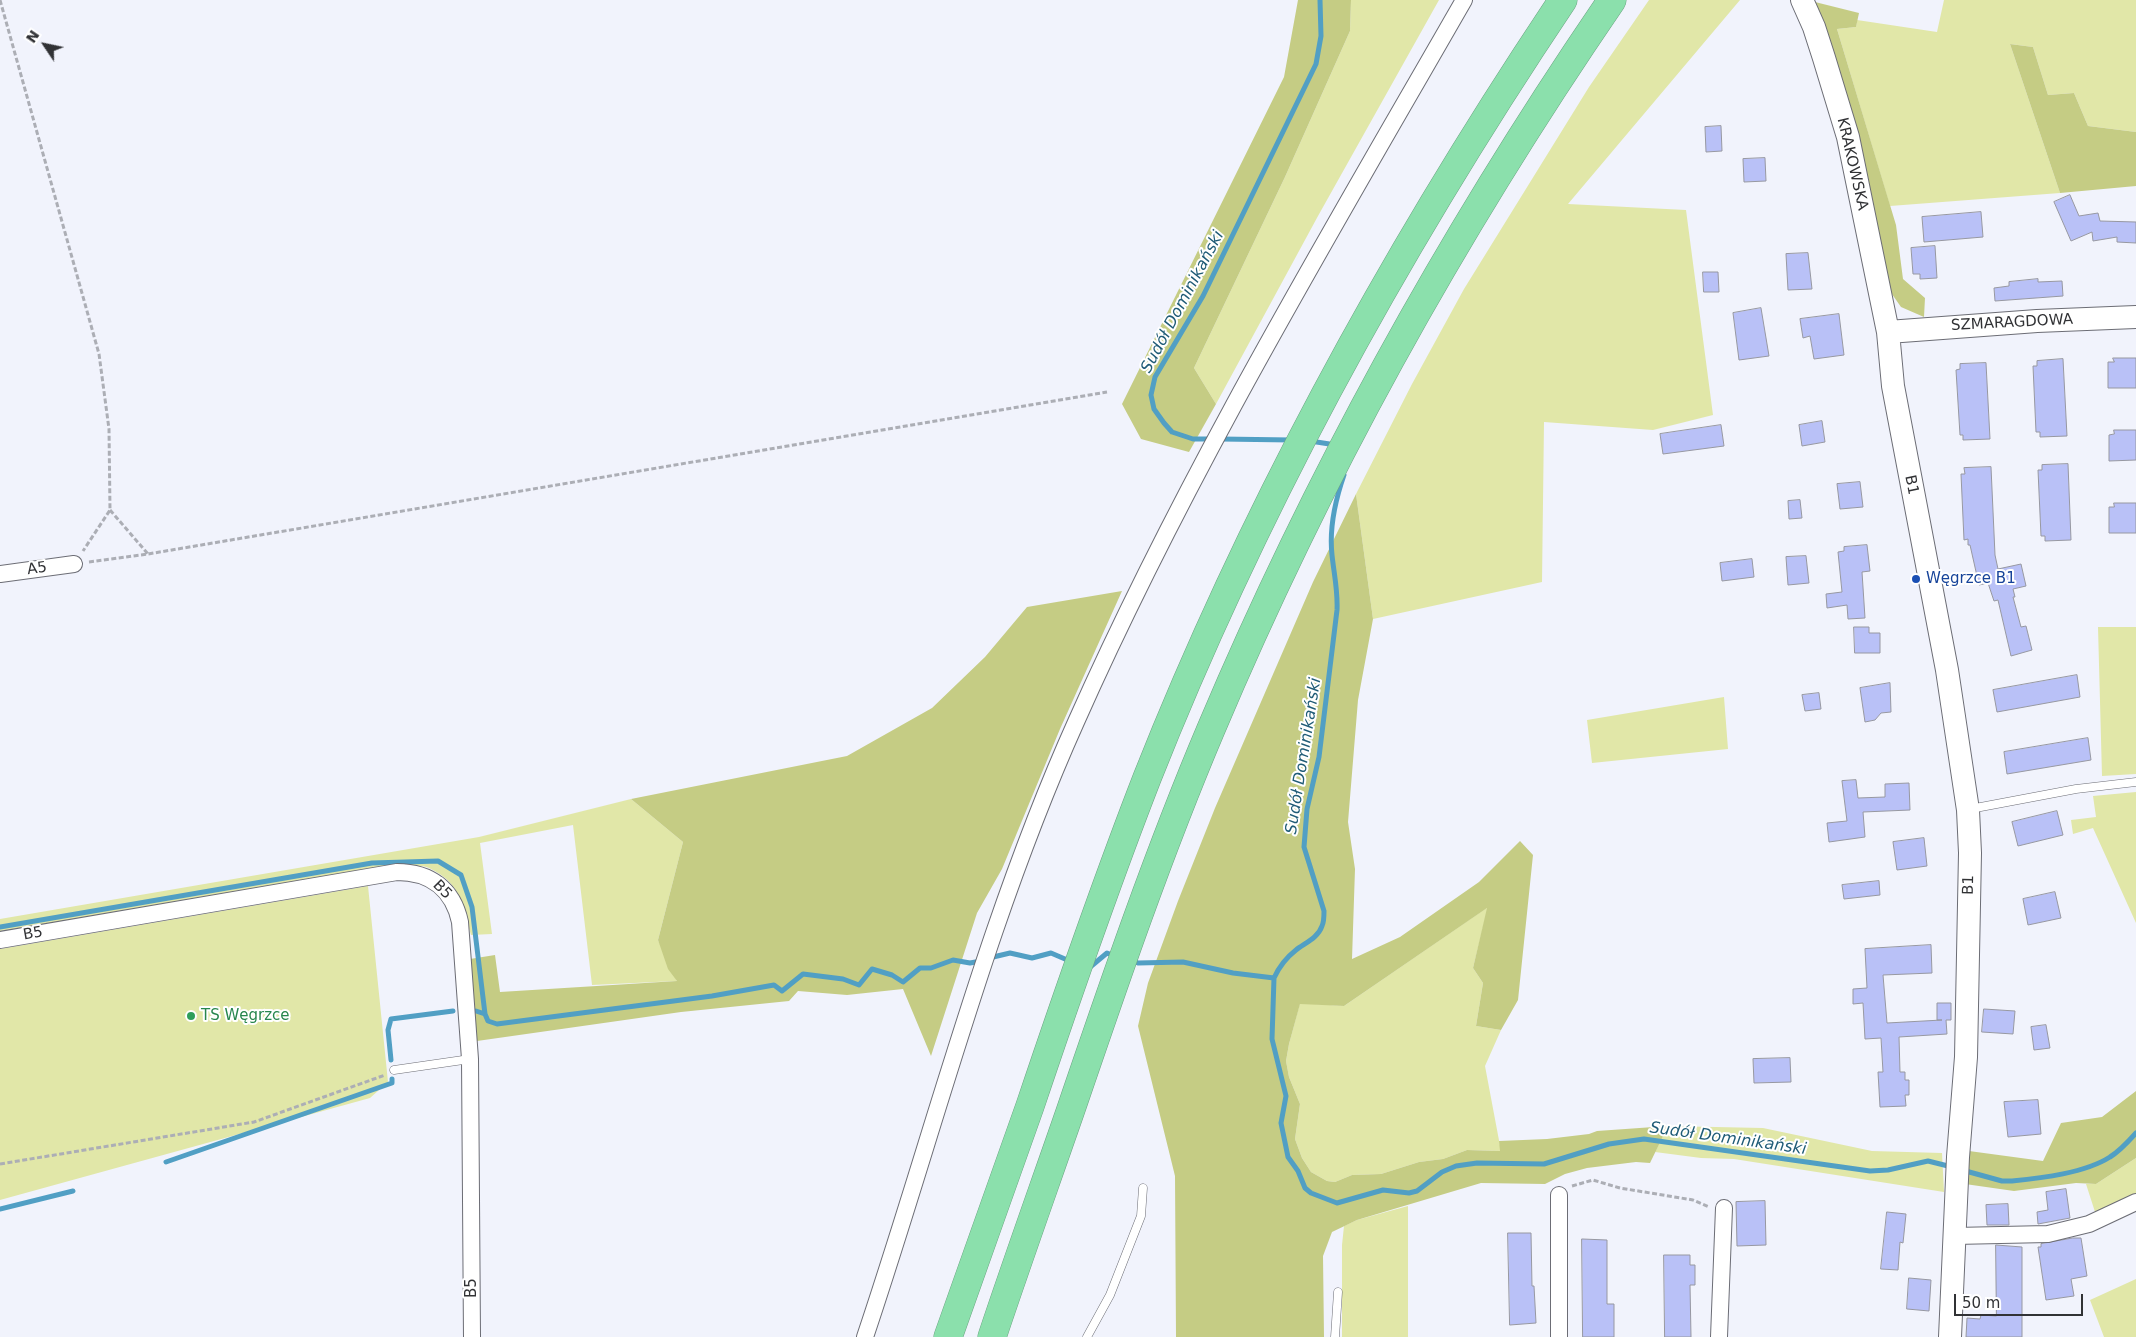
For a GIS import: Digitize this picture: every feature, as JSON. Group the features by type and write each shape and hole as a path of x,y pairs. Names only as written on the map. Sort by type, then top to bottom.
{"highway":[{"path":"948,1337 1030,1106 1088,934 1148,776 1234,579 1337,374 1400,261 1454,168 1563,0"},
{"path":"992,1337 1128,941 1168,834 1216,718 1312,509 1432,285 1524,133 1612,0"}],"street":[{"path":"865,1337 902,1226 981,971 1012,880 1075,724 1153,558 1208,451 1464,0"},
{"name":"KRAKOWSKA","path":"1802,0 1819,42 1848,137 1888,332 1893,386 1902,439"},
{"name":"SZMARAGDOWA","path":"1888,332 2037,321 2136,317"},
{"name":"B1","path":"1902,439 1947,670 1968,810 1970,853 1966,1057 1957,1168 1950,1337"},
{"name":"A5","path":"0,574 74,564"},
{"name":"B5","path":"0,940 406,872 422,875 443,887 453,900 458,914 463,947 470,1059 472,1337"},
{"path":"1559,1195 1559,1337"},
{"path":"1954,1236 2048,1234 2089,1224 2136,1202"},
{"path":"1719,1337 1723,1213"}],"lane":[{"path":"1968,810 2076,789 2136,782"},
{"path":"394,1070 470,1059"},
{"path":"1087,1337 1110,1295 1141,1216 1143,1188"},
{"path":"1335,1337 1338,1292"}],"path":[{"path":"0,0 99,354 109,429 110,510 74,564"},
{"path":"74,564 148,554 1107,392"},
{"path":"110,510 148,554"},
{"path":"0,1164 268,1119 394,1070"},
{"path":"1559,1195 1574,1185 1593,1180 1620,1188 1693,1200 1723,1213"}],"green space":[{"path":"1298,0 1351,0 1350,31 1285,177 1194,368 1216,404 1189,452 1141,439 1122,404 1284,77"},
{"path":"1351,0 1439,0 1318,216 1216,404 1194,368 1285,177 1350,31"},
{"path":"1649,0 1740,0 1568,204 1686,210 1713,415 1653,430 1544,422 1542,582 1373,619 1356,494 1412,384 1464,289 1589,87"},
{"path":"1944,0 2136,0 2136,132 2088,126 2074,93 2048,95 2033,47 2010,44 2060,193 1890,206 1837,29 1856,27 1857,20 1937,32"},
{"path":"1811,1 1859,13 1856,27 1837,29 1896,225 1903,279 1925,298 1924,317 1901,307 1887,287"},
{"path":"2010,44 2033,47 2048,95 2074,93 2088,126 2136,132 2136,186 2060,193"},
{"path":"1356,494 1373,619 1358,700 1348,822 1355,869 1352,959 1400,937 1479,882 1520,841 1533,855 1518,1000 1501,1030 1476,1026 1483,983 1473,968 1487,908 1344,1006 1300,1004 1286,1061 1289,1077 1300,1104 1295,1139 1302,1158 1311,1172 1327,1181 1335,1182 1352,1175 1381,1174 1419,1162 1443,1159 1467,1150 1500,1151 1499,1141 1547,1139 1589,1134 1597,1131 1668,1126 1650,1163 1636,1162 1587,1168 1565,1174 1545,1184 1481,1183 1357,1220 1332,1232 1323,1256 1324,1337 1176,1337 1175,1176 1138,1026 1148,983 1215,808 1313,582"},
{"path":"1122,591 1060,729 1002,869 977,913 931,1056 903,989 847,995 798,991 789,1001 681,1012 477,1041 470,959 495,955 500,992 677,981 668,969 658,940 683,842 631,799 847,756 932,708 985,657 1027,607"},
{"path":"2098,627 2136,627 2136,774 2102,776"},
{"path":"1724,697 1728,749 1592,763 1587,720"},
{"path":"2136,792 2136,923 2093,828 2073,834 2071,820 2096,817 2093,796"},
{"path":"631,799 683,842 658,940 677,981 592,985 573,825 480,843 492,934 471,935 463,905 454,888 440,874 429,868 415,866 363,870 224,896 0,931 0,919 479,837"},
{"name":"TS Węgrzce","path":"368,886 388,1082 370,1098 0,1200 0,949"},
{"path":"1488,907 1473,968 1483,983 1476,1026 1501,1030 1485,1066 1501,1151 1467,1150 1443,1159 1419,1162 1381,1174 1352,1175 1335,1182 1327,1181 1311,1172 1302,1158 1295,1139 1300,1104 1289,1077 1286,1061 1300,1003 1344,1006"},
{"path":"2136,1091 2136,1158 2096,1184 2076,1183 2014,1191 1965,1184 1969,1151 2043,1161 2061,1123 2102,1117"},
{"path":"1668,1126 1763,1128 1872,1151 1942,1153 1944,1192 1734,1159 1701,1158 1655,1152"},
{"path":"2136,1158 2136,1196 2096,1215 2086,1184 2096,1184"},
{"path":"1408,1206 1408,1337 1342,1337 1342,1245 1344,1226 1357,1220"},
{"path":"2136,1279 2136,1337 2104,1337 2090,1300"}],"building":[{"path":"1721,126 1722,151 1706,152 1705,127"},
{"path":"1765,158 1766,181 1744,182 1743,159"},
{"path":"2070,195 2079,216 2098,213 2100,221 2136,222 2136,243 2117,242 2117,237 2093,241 2092,232 2071,241 2054,202"},
{"path":"1981,212 1983,237 1924,242 1922,217"},
{"path":"1935,246 1937,278 1920,279 1920,274 1913,274 1911,248"},
{"path":"1808,253 1812,289 1788,290 1786,254"},
{"path":"1703,272 1718,272 1719,292 1704,292"},
{"path":"2038,279 2038,282 2062,281 2063,296 1995,301 1994,288 2009,286 2009,282"},
{"path":"1761,308 1769,356 1739,360 1733,313"},
{"path":"1839,314 1844,355 1814,359 1810,336 1803,338 1800,319"},
{"path":"2113,358 2136,358 2136,388 2108,388 2108,362 2114,362"},
{"path":"2063,359 2067,436 2040,437 2040,432 2036,432 2033,366 2037,366 2037,361"},
{"path":"1986,363 1990,439 1963,440 1963,435 1960,435 1956,370 1960,369 1960,364"},
{"path":"1822,421 1825,442 1802,446 1799,425"},
{"path":"1721,425 1724,446 1663,454 1660,434"},
{"path":"2114,430 2136,430 2136,460 2109,461 2109,435 2114,434"},
{"path":"2068,464 2071,540 2045,541 2045,536 2041,536 2038,470 2042,470 2042,465"},
{"path":"1991,467 1995,555 1998,569 2021,564 2026,586 2013,589 2015,597 2013,597 2021,627 2026,626 2032,650 2011,656 1998,600 1994,601 1988,583 1979,585 1968,539 1964,540 1961,474 1965,474 1964,468"},
{"path":"1860,482 1863,507 1840,509 1837,484"},
{"path":"1800,500 1802,518 1789,519 1788,501"},
{"path":"2114,503 2136,503 2136,533 2109,533 2109,507 2114,507"},
{"path":"1867,545 1870,571 1862,572 1865,618 1848,619 1847,605 1827,608 1826,594 1842,592 1838,552 1844,551 1844,547"},
{"path":"1806,556 1809,583 1788,585 1786,557"},
{"path":"1752,559 1754,577 1722,581 1720,563"},
{"path":"1854,627 1869,627 1869,633 1880,633 1880,653 1855,653"},
{"path":"2077,675 2080,697 1997,712 1993,690"},
{"path":"1890,683 1891,712 1881,713 1875,720 1865,722 1860,688"},
{"path":"1819,693 1821,709 1805,711 1802,695"},
{"path":"2088,738 2091,760 2007,774 2004,752"},
{"path":"1856,780 1858,798 1885,797 1885,784 1909,783 1910,810 1863,812 1865,837 1829,842 1827,823 1847,821 1842,781"},
{"path":"2057,811 2063,835 2018,846 2012,822"},
{"path":"1924,838 1927,866 1897,870 1893,842"},
{"path":"1879,881 1880,895 1844,899 1842,885"},
{"path":"2055,892 2061,918 2028,925 2023,899"},
{"path":"1931,945 1932,973 1883,975 1887,1023 1942,1020 1937,1020 1937,1003 1951,1003 1951,1020 1946,1020 1947,1034 1899,1037 1900,1072 1905,1072 1905,1080 1909,1080 1909,1095 1905,1095 1906,1106 1880,1107 1878,1072 1883,1072 1881,1038 1865,1039 1863,1003 1853,1004 1853,989 1867,988 1865,949"},
{"path":"1984,1009 2015,1011 2013,1034 1982,1032"},
{"path":"2046,1025 2050,1048 2034,1050 2031,1027"},
{"path":"1790,1058 1791,1082 1754,1083 1753,1059"},
{"path":"2038,1100 2041,1134 2008,1137 2004,1102"},
{"path":"2066,1189 2070,1218 2038,1224 2037,1212 2048,1210 2046,1192"},
{"path":"1765,1201 1766,1245 1737,1246 1736,1202"},
{"path":"2008,1204 2009,1225 1987,1225 1986,1205"},
{"path":"1887,1212 1906,1214 1903,1243 1900,1242 1898,1270 1881,1269"},
{"path":"1508,1233 1531,1233 1532,1286 1534,1286 1536,1323 1510,1325"},
{"path":"2081,1238 2087,1276 2071,1279 2074,1296 2046,1300 2038,1247 2041,1247 2041,1244"},
{"path":"1582,1239 1607,1240 1607,1304 1614,1304 1614,1337 1583,1337"},
{"path":"1996,1245 2022,1247 2022,1337 1966,1337 1967,1318 1980,1319 1981,1315 1996,1316"},
{"path":"1664,1255 1690,1255 1690,1265 1695,1265 1695,1285 1690,1285 1691,1337 1665,1337"},
{"path":"1909,1278 1931,1280 1929,1311 1907,1309"}],"waterway":[{"name":"Sudół Dominikański","path":"1212,439 1193,439 1172,432 1154,409 1151,395 1155,377 1203,296 1316,64 1321,36 1320,0"},
{"name":"Sudół Dominikański","path":"1220,439 1292,440"},
{"name":"Sudół Dominikański","path":"1310,441 1336,445"},
{"name":"Sudół Dominikański","path":"1344,475 1335,505 1331,535 1337,610 1319,757 1307,809 1304,847 1324,911 1324,921 1318,934 1289,956 1274,978 1272,1039 1286,1096 1281,1123 1288,1157 1298,1171 1305,1188 1311,1193 1337,1203 1383,1190 1409,1193 1417,1191 1442,1172 1456,1166 1477,1163 1544,1164 1609,1144 1644,1139 1870,1171 1888,1170 1928,1161 1952,1167"},
{"path":"0,927 372,863 438,861 461,875 472,907 485,1014 488,1021 497,1024 712,996 774,985 782,991 803,974 843,979 859,985 872,969 892,975 903,982 920,968 931,968 953,960 970,963 981,961"},
{"path":"989,958 1010,953 1032,958 1051,953 1065,959 1072,959"},
{"path":"1088,966 1089,968 1107,953 1115,956"},
{"path":"1131,960 1138,963 1183,962 1233,973 1274,978"},
{"path":"391,1060 388,1030 391,1019 453,1011"},
{"path":"476,1011 485,1014"},
{"path":"166,1162 392,1083 392,1079"},
{"name":"Sudół Dominikański","path":"1962,1170 2002,1181 2024,1180 2063,1174 2100,1163 2121,1149 2136,1133"},
{"path":"0,1209 73,1191"}],"place":[{"name":"Węgrzce B1","path":"1916,579"},
{"name":"TS Węgrzce","path":"191,1016"}]}
